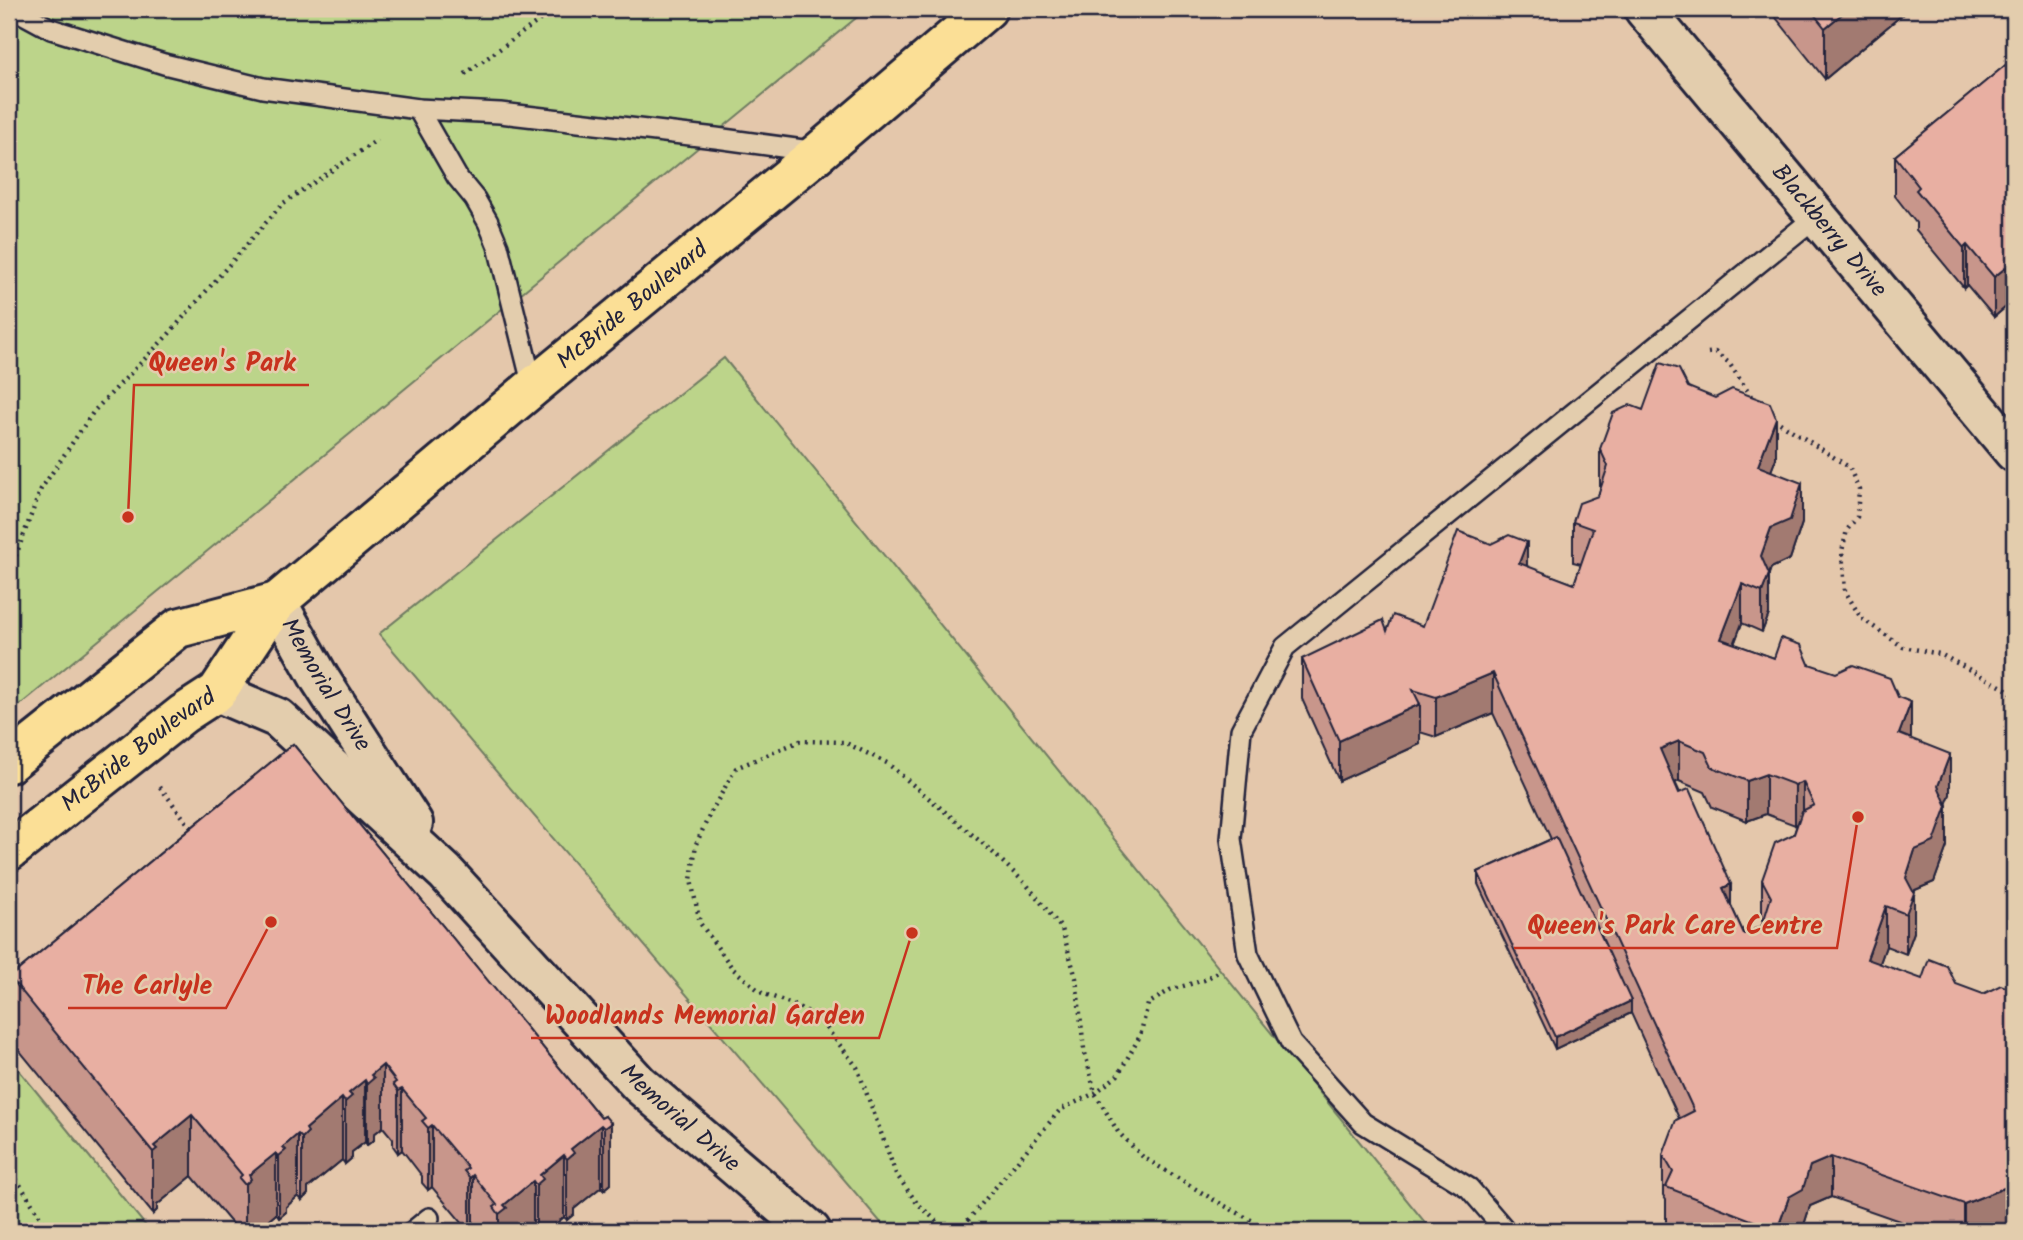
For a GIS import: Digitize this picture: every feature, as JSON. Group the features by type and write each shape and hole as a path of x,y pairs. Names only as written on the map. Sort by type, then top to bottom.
{"main road":[{"name":"McBride Boulevard","path":"9,851 183,715 217,692 277,602 988,9"},
{"path":"956,37 1018,9"},
{"name":"McBride Boulevard","path":"9,763 178,628 277,602"}],"street":[{"name":"Blackberry Drive","path":"1644,9 2014,452"},
{"name":"Memorial Drive","path":"277,602 320,679 445,872"},
{"name":"Memorial Drive","path":"217,692 278,718 445,872 639,1084 811,1231"}],"lane":[{"path":"14,9 51,29 177,67 263,88 418,109 500,113 819,152"},
{"path":"418,109 457,177 488,222 498,246 533,387"},
{"path":"1506,1231 1469,1188 1363,1123 1291,1044 1248,954 1231,839 1241,730 1285,647 1818,215"},
{"path":"413,1231 429,1218"}],"path":[{"path":"188,9 194,12 249,17 276,9"},
{"path":"462,77 555,9"},
{"path":"9,568 41,489 94,411 168,335 282,204 373,143"},
{"path":"1675,330 1698,354 1715,352 1729,363 1757,404"},
{"path":"1764,413 1849,467 1859,489 1857,517 1847,530 1842,551 1845,591 1861,618 1903,647 1940,654 2006,689 2014,696"},
{"path":"947,1231 916,1203 896,1174 857,1067 817,1016 762,993 733,969 700,923 691,880 696,844 711,812 736,768 800,741 844,741 887,763 988,848 1027,885 1062,929 1076,978 1084,1049 1095,1093 1118,1132 1143,1157 1253,1221 1261,1231"},
{"path":"135,752 196,833 189,843"},
{"path":"959,1231 1060,1110 1095,1093 1118,1076 1140,1036 1148,1004 1170,990 1205,980 1224,968"},
{"path":"9,1167 49,1231"}],"green space":[{"path":"9,9 867,9 9,714"},
{"path":"724,358 1432,1231 888,1231 379,634"},
{"path":"9,1058 150,1231 9,1231"}],"building":[{"path":"1810,9 1848,9 1825,28"},
{"path":"2014,58 2014,261 1994,277 1967,245 1964,248 1916,190 1919,187 1895,156"},
{"path":"1660,363 1679,369 1688,387 1715,398 1732,389 1770,403 1776,418 1758,466 1802,483 1790,520 1771,528 1761,556 1769,574 1762,592 1742,584 1721,639 1774,658 1781,638 1801,645 1809,664 1836,673 1853,665 1890,678 1898,697 1911,702 1899,734 1950,754 1938,786 1947,806 1934,842 1915,850 1906,878 1914,893 1906,914 1886,906 1867,959 1922,979 1929,959 1947,966 1956,984 1983,994 2001,985 2014,990 2014,1184 1964,1204 1831,1157 1810,1166 1803,1189 1789,1197 1777,1230 1666,1187 1673,1172 1663,1155 1676,1120 1694,1111 1493,673 1436,697 1413,690 1420,704 1339,741 1302,659 1383,620 1387,631 1393,615 1423,626 1458,531 1491,544 1509,535 1527,542 1519,563 1574,584 1593,529 1573,522 1579,503 1598,496 1608,466 1600,449 1613,413 1630,405 1643,410","holes":["1679,741 1705,752 1712,767 1747,781 1766,774 1795,785 1803,782 1814,805 1802,811 1794,834 1775,843 1762,880 1771,897 1762,926 1744,934 1723,888 1731,884 1689,789 1679,793 1660,749"]},
{"path":"293,744 601,1118 605,1116 611,1123 604,1128 601,1125 571,1149 574,1153 567,1159 564,1155 540,1175 543,1179 536,1185 533,1181 504,1205 507,1208 499,1214 494,1207 497,1205 473,1175 470,1178 464,1171 468,1168 432,1125 428,1128 422,1121 426,1118 402,1089 398,1091 393,1084 396,1082 383,1065 371,1075 374,1078 367,1084 365,1080 349,1093 352,1096 345,1102 342,1098 306,1129 308,1132 302,1138 298,1134 283,1147 286,1150 279,1156 276,1153 249,1175 251,1179 245,1185 239,1178 242,1175 192,1115 154,1146 157,1149 153,1152 10,977"},
{"path":"1556,837 1631,1001 1555,1037 1478,872"}],"place":[{"name":"Queen's Park","path":"128,517"},
{"name":"Queen's Park Care Centre","path":"1858,817"},
{"name":"The Carlyle","path":"271,922"},
{"name":"Woodlands Memorial Garden","path":"912,933"}]}
